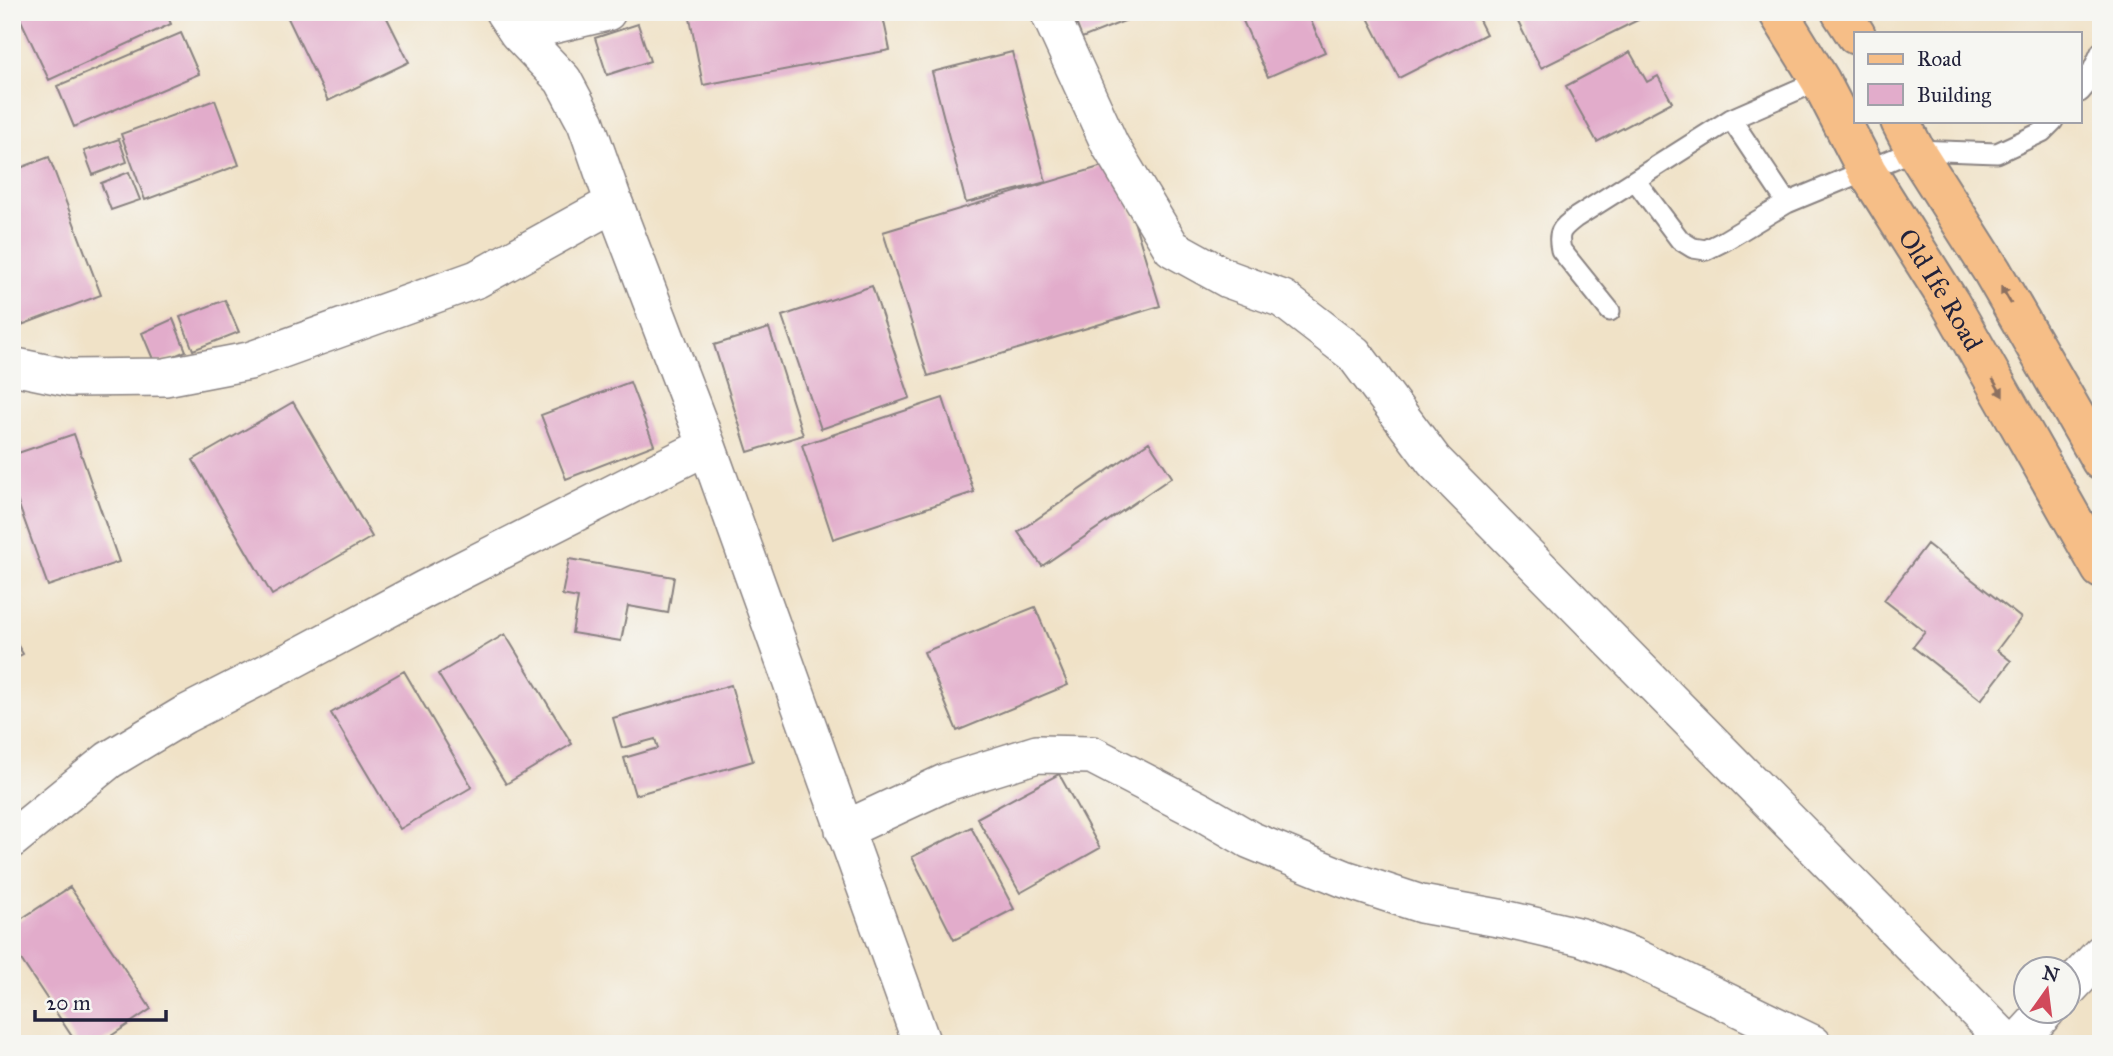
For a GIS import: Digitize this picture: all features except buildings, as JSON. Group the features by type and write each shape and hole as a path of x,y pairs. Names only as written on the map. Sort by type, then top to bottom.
{"main road":[{"name":"Old Ife Road","path":"1778,12 1820,80 1867,171 1950,303 2101,569"},
{"path":"1841,12 1854,33"},
{"name":"Old Ife Road","path":"1907,136 1992,271 2101,461"}],"street":[{"path":"511,23 607,12"},
{"path":"1049,12 1110,145 1172,248 1228,279 1283,299 1354,355 1434,461 2009,1044"},
{"path":"511,23 563,80 586,123 707,446 918,1042"},
{"path":"12,366 70,378 165,377 248,361 477,279 614,203"},
{"path":"12,839 109,760 184,715 707,446"},
{"path":"844,830 947,782 1037,754 1092,755 1202,811 1250,840 1345,879 1422,904 1581,937 1632,956 1813,1044"},
{"path":"2082,974 2101,954"},
{"path":"2016,1044 2035,1024"}],"lane":[{"path":"2082,90 2101,52"},
{"path":"1610,311 1561,250 1558,237 1563,228 1731,119 1820,80"},
{"path":"1731,119 1787,203"},
{"path":"1635,180 1680,240 1693,248 1706,250 1787,203 1867,171 1907,136 1997,153 2042,132 2052,122"}]}
